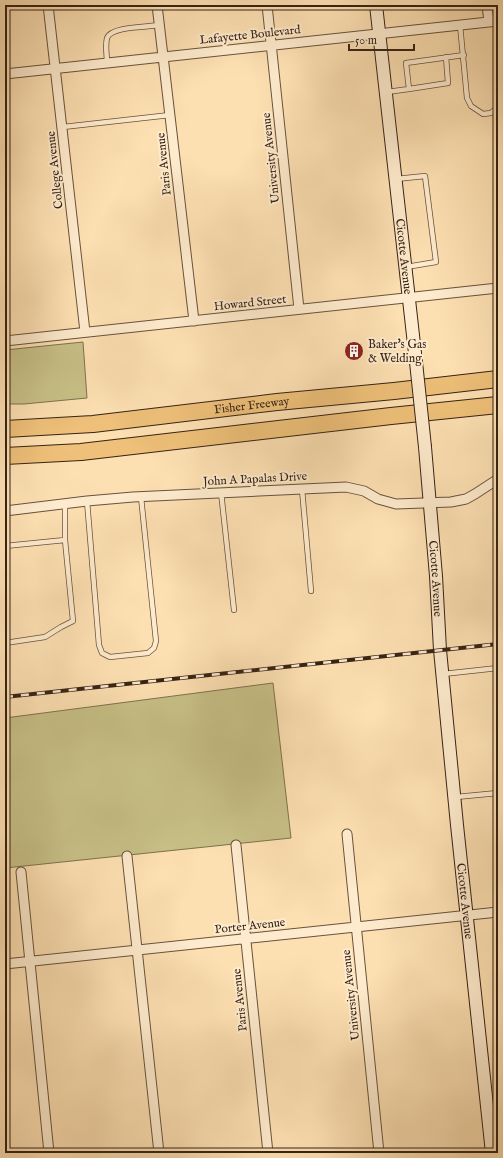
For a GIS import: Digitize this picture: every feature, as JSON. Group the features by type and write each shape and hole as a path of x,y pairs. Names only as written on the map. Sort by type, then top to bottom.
{"highway":[{"name":"Fisher Freeway","path":"5,429 93,424 498,378"},
{"path":"5,456 81,452 498,405"}],"street":[{"name":"College Avenue","path":"48,5 85,332"},
{"name":"Paris Avenue","path":"158,5 194,321"},
{"name":"University Avenue","path":"267,5 299,309"},
{"name":"Cicotte Avenue","path":"376,5 406,267 408,298 412,314 430,503 454,797 492,1153"},
{"path":"487,5 494,21"},
{"name":"Lafayette Boulevard","path":"5,74 494,21"},
{"name":"Howard Street","path":"5,341 498,288"},
{"name":"John A Papalas Drive","path":"5,511 87,501 141,497 346,487 364,491 378,500 396,504 451,502 466,498 498,479"},
{"name":"University Avenue","path":"347,834 379,1153"},
{"name":"Paris Avenue","path":"236,844 268,1153"},
{"path":"127,856 159,1153"},
{"path":"21,872 49,1153"},
{"name":"Porter Avenue","path":"5,964 498,912"}],"lane":[{"path":"494,21 498,40"},
{"path":"460,25 467,98 471,106 482,114 491,113 498,107"},
{"path":"107,63 107,37 110,33 123,29 160,26"},
{"path":"409,89 406,63 464,55"},
{"path":"386,92 448,83 446,57"},
{"path":"62,127 171,115"},
{"path":"396,179 425,176 436,262 406,267"},
{"path":"302,488 311,591"},
{"path":"221,492 234,610"},
{"path":"87,501 99,645 102,653 110,657 148,653 154,648 156,641 141,497"},
{"path":"5,643 45,637 60,627 73,621 65,540 65,504"},
{"path":"5,546 65,540"},
{"path":"443,674 498,668"},
{"path":"454,797 498,793"}],"shaded area":[{"path":"83,342 87,398 24,404 5,404 5,350"},
{"path":"273,683 291,838 5,868 5,718"}],"railway":[{"path":"5,697 498,644"}],"place":[{"name":"Baker's Gas & Welding","path":"354,351"}]}
